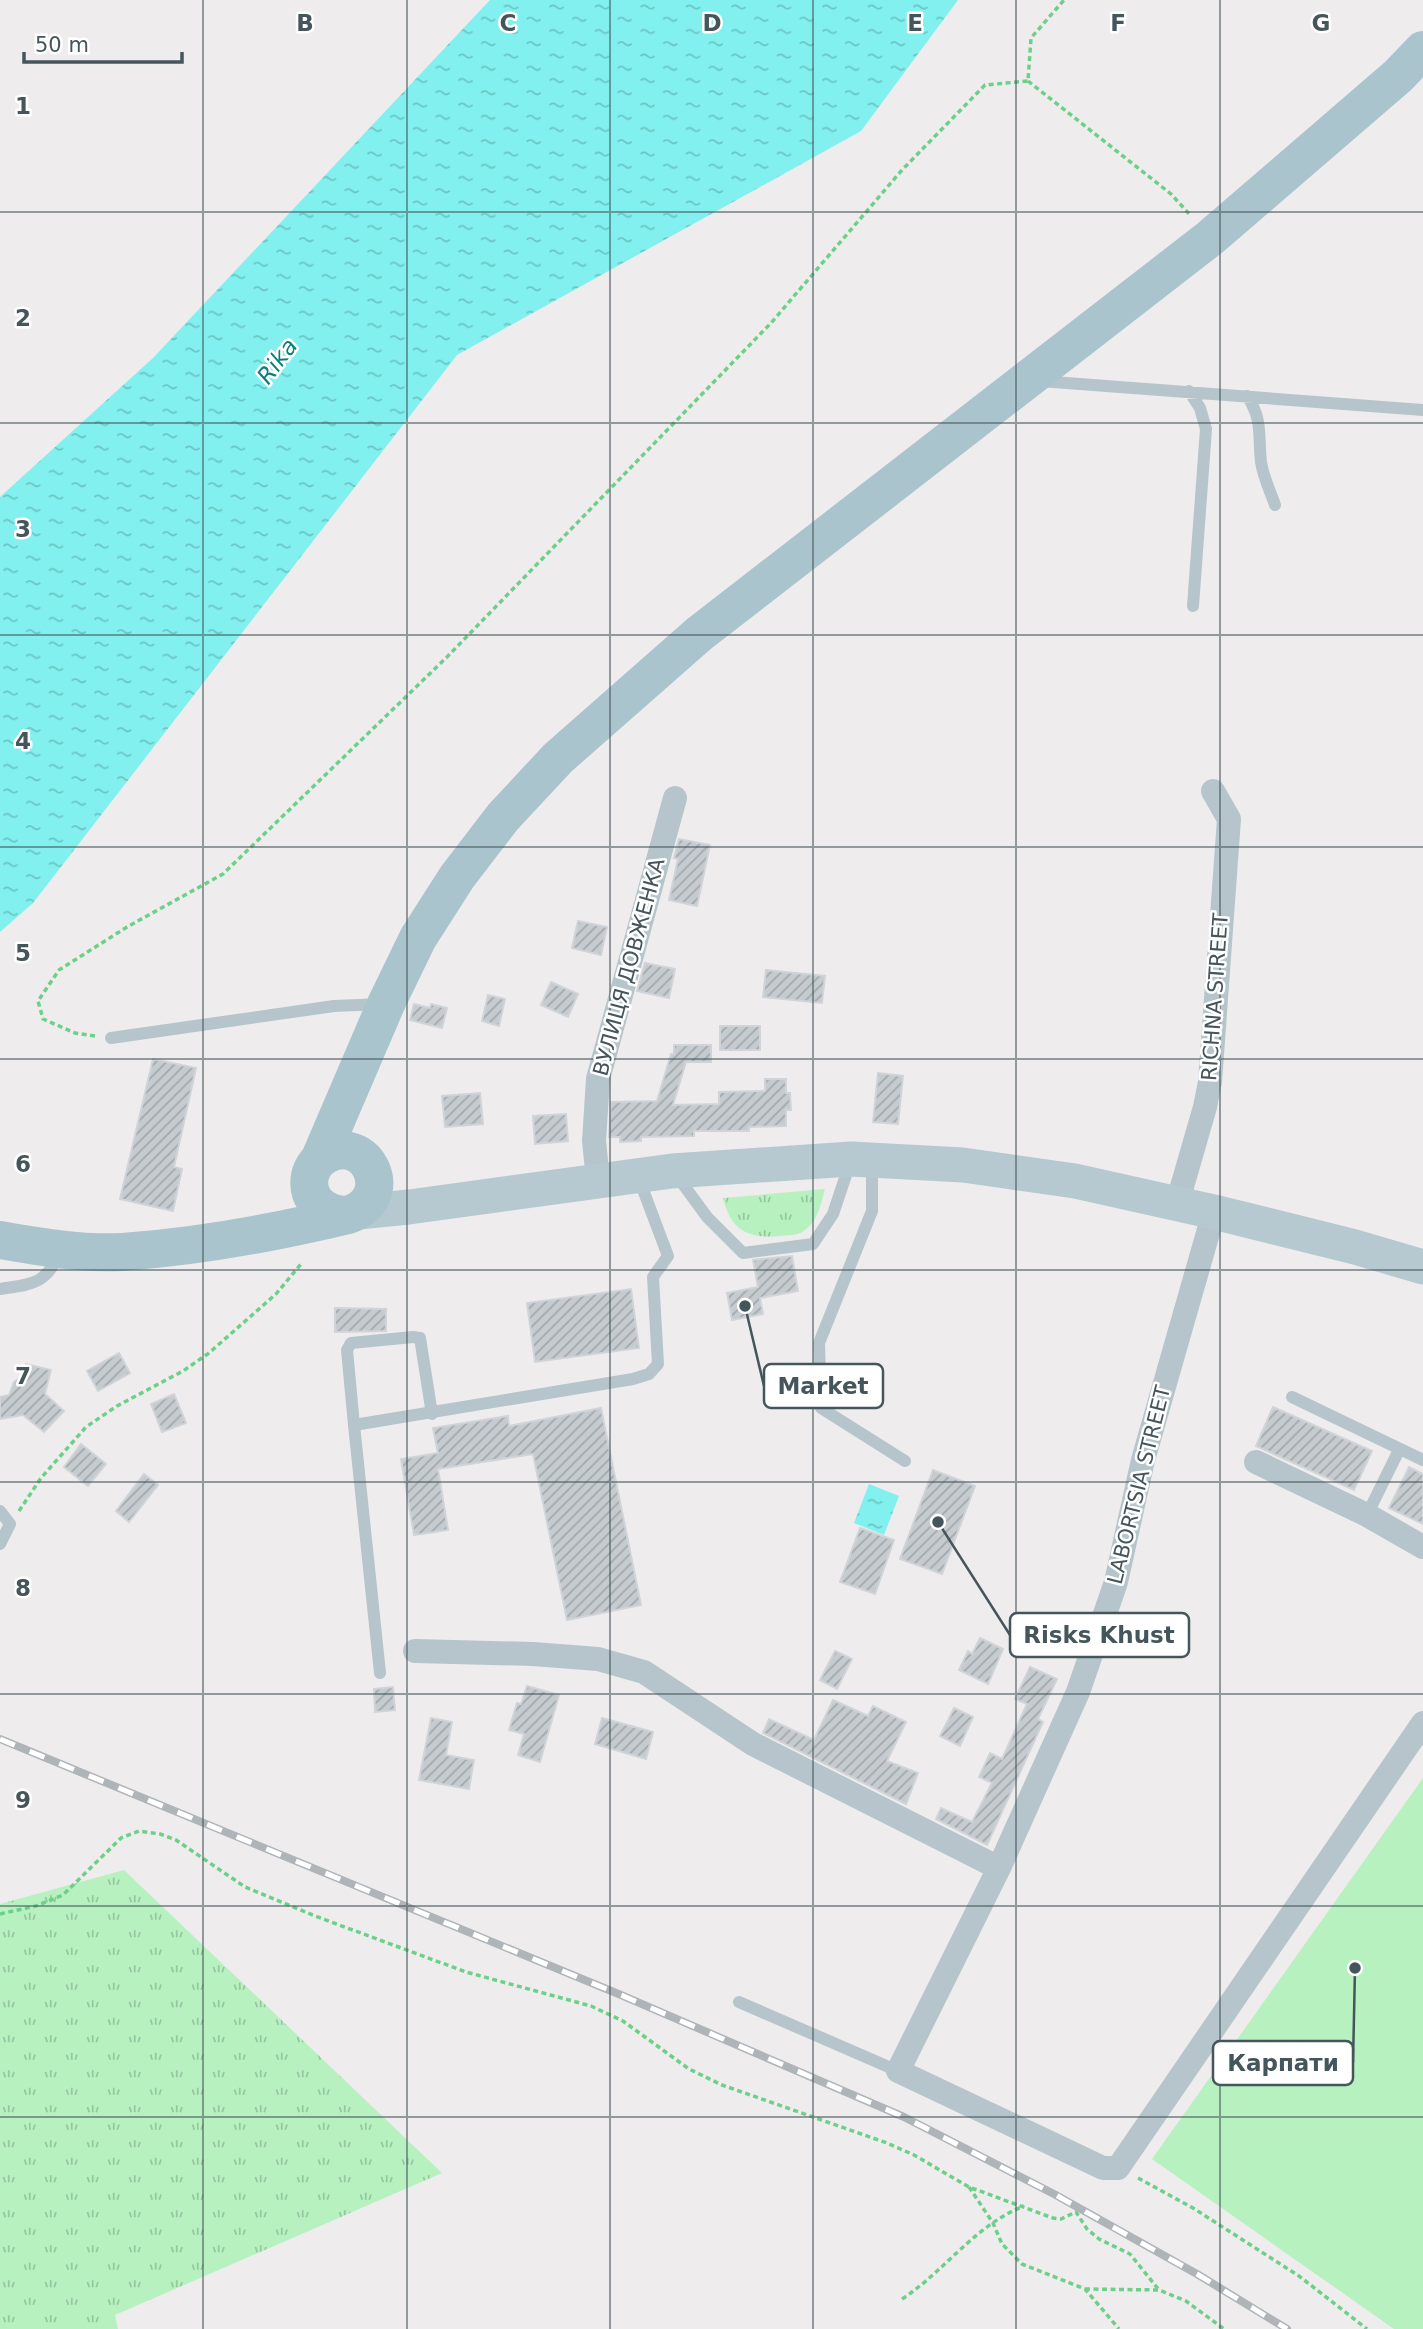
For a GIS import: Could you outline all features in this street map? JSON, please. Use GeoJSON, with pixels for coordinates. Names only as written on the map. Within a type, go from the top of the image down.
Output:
{"type":"FeatureCollection","features":[{"type":"Feature","properties":{"kind":"main road"},"geometry":{"type":"LineString","coordinates":[[356,1076],[353,1101],[355,1126],[373,1172],[372,1197],[353,1213],[328,1212],[313,1198],[310,1188],[317,1163],[386,1004],[418,938],[457,877],[503,817],[558,758],[699,634],[1210,238],[1398,75],[1423,50]]}},
{"type":"Feature","properties":{"kind":"main road"},"geometry":{"type":"LineString","coordinates":[[240,1236],[278,1210],[317,1163],[331,1152],[342,1150],[354,1152],[364,1158],[373,1172],[409,1207]]}},
{"type":"Feature","properties":{"kind":"main road"},"geometry":{"type":"LineString","coordinates":[[0,1240],[61,1250],[122,1252],[201,1243],[353,1213],[598,1180],[672,1171],[862,1159],[962,1165],[1075,1181],[1214,1212],[1423,1267]]}},
{"type":"Feature","properties":{"kind":"street","name":"RICHNA STREET"},"geometry":{"type":"LineString","coordinates":[[1177,1203],[1210,1082],[1229,819],[1213,791]]}},
{"type":"Feature","properties":{"kind":"street","name":"ВУЛИЦЯ ДОВЖЕНКА"},"geometry":{"type":"LineString","coordinates":[[598,1180],[594,1141],[598,1079],[675,798]]}},
{"type":"Feature","properties":{"kind":"street","name":"LABORTSIA STREET"},"geometry":{"type":"LineString","coordinates":[[898,2071],[999,1868],[1078,1692],[1116,1582],[1143,1460],[1214,1212]]}},
{"type":"Feature","properties":{"kind":"street"},"geometry":{"type":"LineString","coordinates":[[1256,1462],[1367,1515],[1423,1547]]}},
{"type":"Feature","properties":{"kind":"street"},"geometry":{"type":"LineString","coordinates":[[415,1651],[533,1654],[598,1659],[644,1672],[753,1744],[999,1868]]}},
{"type":"Feature","properties":{"kind":"street"},"geometry":{"type":"LineString","coordinates":[[898,2071],[1102,2168],[1118,2168],[1423,1723]]}},
{"type":"Feature","properties":{"kind":"lane"},"geometry":{"type":"LineString","coordinates":[[1026,380],[1423,410]]}},
{"type":"Feature","properties":{"kind":"lane"},"geometry":{"type":"LineString","coordinates":[[1189,391],[1200,408],[1206,429],[1194,607]]}},
{"type":"Feature","properties":{"kind":"lane"},"geometry":{"type":"LineString","coordinates":[[1247,396],[1254,405],[1260,426],[1261,463],[1275,505]]}},
{"type":"Feature","properties":{"kind":"lane"},"geometry":{"type":"LineString","coordinates":[[111,1038],[334,1006],[386,1004]]}},
{"type":"Feature","properties":{"kind":"lane"},"geometry":{"type":"LineString","coordinates":[[672,1171],[707,1217],[743,1253],[813,1244],[834,1214],[862,1159]]}},
{"type":"Feature","properties":{"kind":"lane"},"geometry":{"type":"LineString","coordinates":[[862,1159],[872,1211],[819,1343],[821,1408],[905,1461]]}},
{"type":"Feature","properties":{"kind":"lane"},"geometry":{"type":"LineString","coordinates":[[354,1425],[432,1414],[649,1374],[658,1364],[653,1277],[668,1256],[638,1175]]}},
{"type":"Feature","properties":{"kind":"lane"},"geometry":{"type":"LineString","coordinates":[[0,1289],[44,1278],[53,1268],[61,1250]]}},
{"type":"Feature","properties":{"kind":"lane"},"geometry":{"type":"LineString","coordinates":[[380,1673],[347,1350],[351,1343],[420,1338],[432,1414]]}},
{"type":"Feature","properties":{"kind":"lane"},"geometry":{"type":"LineString","coordinates":[[1292,1397],[1423,1460]]}},
{"type":"Feature","properties":{"kind":"lane"},"geometry":{"type":"LineString","coordinates":[[1367,1515],[1399,1450]]}},
{"type":"Feature","properties":{"kind":"lane"},"geometry":{"type":"LineString","coordinates":[[0,1511],[10,1524],[0,1544]]}},
{"type":"Feature","properties":{"kind":"lane"},"geometry":{"type":"LineString","coordinates":[[739,2002],[898,2071]]}},
{"type":"Feature","properties":{"kind":"path"},"geometry":{"type":"LineString","coordinates":[[1028,81],[1031,38],[1064,0]]}},
{"type":"Feature","properties":{"kind":"path"},"geometry":{"type":"LineString","coordinates":[[111,1038],[75,1033],[43,1019],[38,1001],[59,970],[127,927],[223,874],[447,657],[771,323],[902,170],[985,85],[1028,81],[1171,194],[1210,238]]}},
{"type":"Feature","properties":{"kind":"path"},"geometry":{"type":"LineString","coordinates":[[10,1524],[41,1478],[86,1427],[209,1353],[276,1294],[301,1264]]}},
{"type":"Feature","properties":{"kind":"path"},"geometry":{"type":"LineString","coordinates":[[0,1914],[36,1906],[63,1895],[121,1838],[139,1831],[160,1834],[176,1840],[245,1887],[315,1916],[466,1972],[591,2006],[623,2021],[688,2069],[722,2085],[914,2155],[969,2187],[1053,2218],[1061,2219],[1076,2212],[1087,2230],[1130,2254],[1159,2290]]}},
{"type":"Feature","properties":{"kind":"path"},"geometry":{"type":"LineString","coordinates":[[1118,2168],[1193,2208],[1299,2276],[1367,2329]]}},
{"type":"Feature","properties":{"kind":"path"},"geometry":{"type":"LineString","coordinates":[[969,2187],[993,2223],[1002,2244],[1022,2264],[1085,2289],[1159,2290],[1186,2301],[1224,2329]]}},
{"type":"Feature","properties":{"kind":"path"},"geometry":{"type":"LineString","coordinates":[[902,2299],[931,2278],[970,2240],[1006,2213],[1024,2206]]}},
{"type":"Feature","properties":{"kind":"path"},"geometry":{"type":"LineString","coordinates":[[1085,2289],[1119,2329]]}},
{"type":"Feature","properties":{"kind":"green space"},"geometry":{"type":"Polygon","coordinates":[[[825,1189],[818,1213],[811,1224],[802,1232],[791,1235],[758,1236],[742,1230],[731,1218],[723,1198],[825,1189]]]}},
{"type":"Feature","properties":{"kind":"green space"},"geometry":{"type":"Polygon","coordinates":[[[1423,1778],[1423,2329],[1394,2329],[1152,2159],[1423,1778]]]}},
{"type":"Feature","properties":{"kind":"green space"},"geometry":{"type":"Polygon","coordinates":[[[124,1870],[442,2173],[115,2315],[118,2329],[0,2329],[0,1904],[124,1870]]]}},
{"type":"Feature","properties":{"kind":"water","name":"Rika"},"geometry":{"type":"Polygon","coordinates":[[[490,0],[958,0],[861,131],[457,355],[33,903],[0,932],[0,497],[153,358],[490,0]]]}},
{"type":"Feature","properties":{"kind":"water"},"geometry":{"type":"Polygon","coordinates":[[[869,1484],[899,1496],[884,1535],[854,1523],[869,1484]]]}},
{"type":"Feature","properties":{"kind":"building"},"geometry":{"type":"Polygon","coordinates":[[[679,839],[710,845],[697,906],[669,900],[678,859],[674,858],[679,839]]]}},
{"type":"Feature","properties":{"kind":"building"},"geometry":{"type":"Polygon","coordinates":[[[578,921],[607,927],[601,955],[572,948],[578,921]]]}},
{"type":"Feature","properties":{"kind":"building"},"geometry":{"type":"Polygon","coordinates":[[[645,963],[675,969],[669,998],[637,991],[645,963]]]}},
{"type":"Feature","properties":{"kind":"building"},"geometry":{"type":"Polygon","coordinates":[[[766,970],[825,976],[822,1003],[763,997],[766,970]]]}},
{"type":"Feature","properties":{"kind":"building"},"geometry":{"type":"Polygon","coordinates":[[[551,982],[578,994],[568,1017],[541,1005],[551,982]]]}},
{"type":"Feature","properties":{"kind":"building"},"geometry":{"type":"Polygon","coordinates":[[[488,995],[505,999],[499,1026],[482,1021],[488,995]]]}},
{"type":"Feature","properties":{"kind":"building"},"geometry":{"type":"Polygon","coordinates":[[[414,1004],[447,1008],[442,1028],[410,1020],[414,1004]]]}},
{"type":"Feature","properties":{"kind":"building"},"geometry":{"type":"Polygon","coordinates":[[[720,1026],[760,1026],[760,1050],[720,1050],[720,1026]]]}},
{"type":"Feature","properties":{"kind":"building"},"geometry":{"type":"Polygon","coordinates":[[[674,1045],[711,1045],[711,1062],[686,1062],[673,1105],[719,1104],[719,1092],[765,1091],[765,1079],[786,1079],[786,1093],[790,1093],[791,1110],[786,1110],[786,1126],[749,1127],[749,1131],[694,1131],[694,1136],[641,1137],[641,1141],[620,1142],[620,1137],[609,1137],[611,1102],[657,1101],[671,1054],[674,1054],[674,1045]]]}},
{"type":"Feature","properties":{"kind":"building"},"geometry":{"type":"Polygon","coordinates":[[[153,1059],[196,1068],[174,1167],[182,1169],[173,1211],[120,1199],[153,1059]]]}},
{"type":"Feature","properties":{"kind":"building"},"geometry":{"type":"Polygon","coordinates":[[[878,1073],[903,1076],[898,1124],[873,1122],[878,1073]]]}},
{"type":"Feature","properties":{"kind":"building"},"geometry":{"type":"Polygon","coordinates":[[[480,1093],[483,1124],[445,1127],[442,1096],[480,1093]]]}},
{"type":"Feature","properties":{"kind":"building"},"geometry":{"type":"Polygon","coordinates":[[[566,1114],[568,1141],[535,1144],[533,1116],[566,1114]]]}},
{"type":"Feature","properties":{"kind":"building"},"geometry":{"type":"Polygon","coordinates":[[[792,1256],[798,1291],[760,1298],[763,1314],[732,1320],[727,1293],[758,1287],[753,1260],[792,1256]]]}},
{"type":"Feature","properties":{"kind":"building"},"geometry":{"type":"Polygon","coordinates":[[[631,1289],[639,1348],[535,1362],[527,1303],[631,1289]]]}},
{"type":"Feature","properties":{"kind":"building"},"geometry":{"type":"Polygon","coordinates":[[[335,1308],[386,1309],[386,1331],[335,1332],[335,1308]]]}},
{"type":"Feature","properties":{"kind":"building"},"geometry":{"type":"Polygon","coordinates":[[[119,1353],[130,1373],[98,1391],[87,1371],[119,1353]]]}},
{"type":"Feature","properties":{"kind":"building"},"geometry":{"type":"Polygon","coordinates":[[[26,1364],[51,1370],[45,1394],[64,1411],[44,1432],[23,1415],[0,1419],[0,1397],[9,1395],[14,1382],[24,1375],[26,1364]]]}},
{"type":"Feature","properties":{"kind":"building"},"geometry":{"type":"Polygon","coordinates":[[[174,1394],[186,1423],[162,1432],[151,1404],[174,1394]]]}},
{"type":"Feature","properties":{"kind":"building"},"geometry":{"type":"Polygon","coordinates":[[[1273,1407],[1372,1451],[1354,1490],[1256,1446],[1273,1407]]]}},
{"type":"Feature","properties":{"kind":"building"},"geometry":{"type":"Polygon","coordinates":[[[601,1408],[641,1605],[567,1620],[533,1454],[438,1469],[448,1530],[414,1535],[401,1459],[438,1453],[433,1428],[508,1416],[509,1426],[601,1408]]]}},
{"type":"Feature","properties":{"kind":"building"},"geometry":{"type":"Polygon","coordinates":[[[81,1444],[106,1464],[88,1486],[64,1467],[81,1444]]]}},
{"type":"Feature","properties":{"kind":"building"},"geometry":{"type":"Polygon","coordinates":[[[1409,1467],[1423,1474],[1423,1524],[1389,1508],[1409,1467]]]}},
{"type":"Feature","properties":{"kind":"building"},"geometry":{"type":"Polygon","coordinates":[[[933,1470],[975,1486],[942,1574],[900,1559],[933,1470]]]}},
{"type":"Feature","properties":{"kind":"building"},"geometry":{"type":"Polygon","coordinates":[[[144,1474],[158,1485],[129,1522],[116,1511],[144,1474]]]}},
{"type":"Feature","properties":{"kind":"building"},"geometry":{"type":"Polygon","coordinates":[[[860,1528],[894,1540],[875,1594],[840,1582],[860,1528]]]}},
{"type":"Feature","properties":{"kind":"building"},"geometry":{"type":"Polygon","coordinates":[[[980,1638],[1003,1649],[988,1684],[959,1670],[968,1651],[972,1654],[980,1638]]]}},
{"type":"Feature","properties":{"kind":"building"},"geometry":{"type":"Polygon","coordinates":[[[835,1651],[852,1659],[837,1689],[820,1680],[835,1651]]]}},
{"type":"Feature","properties":{"kind":"building"},"geometry":{"type":"Polygon","coordinates":[[[1030,1667],[1057,1679],[1038,1719],[1043,1722],[987,1845],[936,1819],[941,1808],[972,1822],[992,1783],[979,1777],[990,1753],[1002,1759],[1027,1704],[1015,1699],[1030,1667]]]}},
{"type":"Feature","properties":{"kind":"building"},"geometry":{"type":"Polygon","coordinates":[[[527,1686],[559,1695],[540,1762],[518,1755],[524,1734],[509,1730],[517,1703],[521,1704],[527,1686]]]}},
{"type":"Feature","properties":{"kind":"building"},"geometry":{"type":"Polygon","coordinates":[[[393,1687],[395,1710],[375,1712],[374,1689],[393,1687]]]}},
{"type":"Feature","properties":{"kind":"building"},"geometry":{"type":"Polygon","coordinates":[[[833,1700],[868,1716],[873,1706],[906,1722],[887,1761],[918,1773],[906,1804],[763,1733],[769,1719],[814,1740],[833,1700]]]}},
{"type":"Feature","properties":{"kind":"building"},"geometry":{"type":"Polygon","coordinates":[[[954,1708],[973,1717],[960,1746],[940,1736],[954,1708]]]}},
{"type":"Feature","properties":{"kind":"building"},"geometry":{"type":"Polygon","coordinates":[[[431,1718],[452,1722],[446,1755],[474,1760],[469,1789],[419,1780],[431,1718]]]}},
{"type":"Feature","properties":{"kind":"building"},"geometry":{"type":"Polygon","coordinates":[[[602,1718],[653,1732],[646,1759],[595,1744],[602,1718]]]}},
{"type":"Feature","properties":{"kind":"railway"},"geometry":{"type":"LineString","coordinates":[[0,1739],[621,1995],[904,2117],[1054,2194],[1197,2274],[1287,2329]]}},
{"type":"Feature","properties":{"kind":"place","name":"Market"},"geometry":{"type":"Point","coordinates":[745,1306]}},
{"type":"Feature","properties":{"kind":"place","name":"Risks Khust"},"geometry":{"type":"Point","coordinates":[938,1522]}},
{"type":"Feature","properties":{"kind":"place","name":"Карпати"},"geometry":{"type":"Point","coordinates":[1355,1968]}}]}
